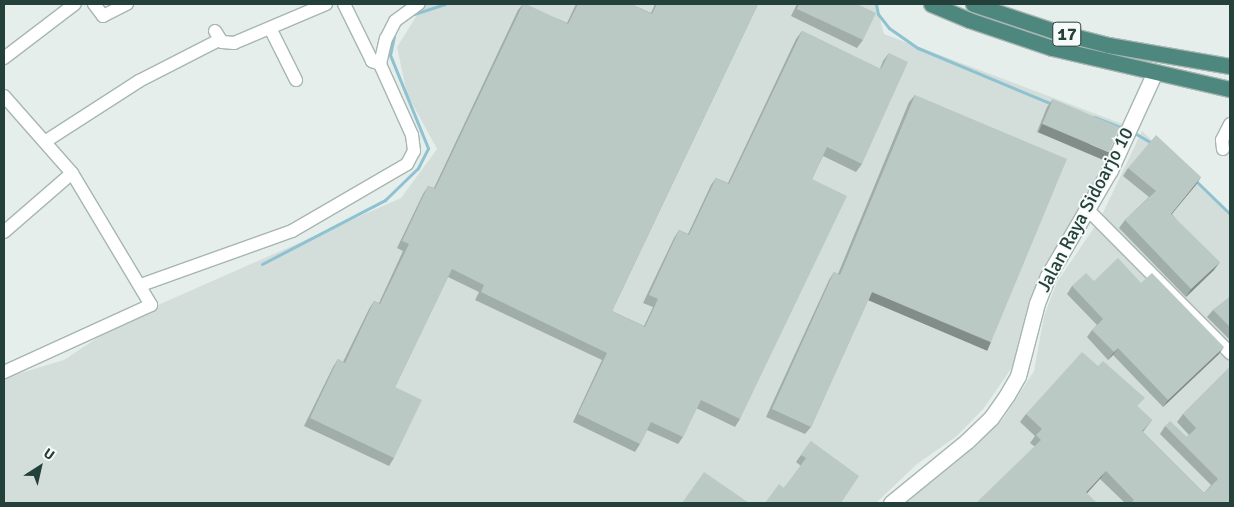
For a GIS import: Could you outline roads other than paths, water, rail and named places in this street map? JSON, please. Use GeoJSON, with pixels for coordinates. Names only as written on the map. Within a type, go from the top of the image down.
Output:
{"type":"FeatureCollection","features":[{"type":"Feature","properties":{"kind":"highway","name":"17"},"geometry":{"type":"LineString","coordinates":[[931,4],[969,20],[1052,48],[1154,74],[1230,89]]}},
{"type":"Feature","properties":{"kind":"highway","name":"17"},"geometry":{"type":"LineString","coordinates":[[973,4],[1054,31],[1108,44],[1230,66]]}},
{"type":"Feature","properties":{"kind":"street"},"geometry":{"type":"LineString","coordinates":[[4,58],[75,4]]}},
{"type":"Feature","properties":{"kind":"street"},"geometry":{"type":"LineString","coordinates":[[94,4],[103,16],[128,4]]}},
{"type":"Feature","properties":{"kind":"street"},"geometry":{"type":"LineString","coordinates":[[46,141],[139,81],[217,36],[234,43],[271,30],[326,4]]}},
{"type":"Feature","properties":{"kind":"street"},"geometry":{"type":"LineString","coordinates":[[344,4],[372,61],[380,64]]}},
{"type":"Feature","properties":{"kind":"street"},"geometry":{"type":"LineString","coordinates":[[145,292],[292,231],[407,164],[414,151],[412,135],[380,64],[386,39],[395,21],[418,4]]}},
{"type":"Feature","properties":{"kind":"street"},"geometry":{"type":"LineString","coordinates":[[271,30],[296,80]]}},
{"type":"Feature","properties":{"kind":"street","name":"Jalan Raya Sidoarjo 10"},"geometry":{"type":"LineString","coordinates":[[891,503],[967,441],[991,418],[1007,395],[1018,376],[1037,302],[1048,276],[1088,210],[1125,139],[1154,74]]}},
{"type":"Feature","properties":{"kind":"street"},"geometry":{"type":"LineString","coordinates":[[4,96],[46,141],[72,173],[145,292],[150,307],[4,372]]}},
{"type":"Feature","properties":{"kind":"street"},"geometry":{"type":"LineString","coordinates":[[1223,149],[1222,140],[1230,124]]}},
{"type":"Feature","properties":{"kind":"street"},"geometry":{"type":"LineString","coordinates":[[4,232],[72,173]]}},
{"type":"Feature","properties":{"kind":"street"},"geometry":{"type":"LineString","coordinates":[[1088,210],[1230,353]]}},
{"type":"Feature","properties":{"kind":"waterway"},"geometry":{"type":"LineString","coordinates":[[414,14],[445,4]]}},
{"type":"Feature","properties":{"kind":"waterway"},"geometry":{"type":"LineString","coordinates":[[876,4],[878,14],[889,28],[918,48],[1052,104]]}},
{"type":"Feature","properties":{"kind":"waterway"},"geometry":{"type":"LineString","coordinates":[[262,264],[385,200],[418,168],[428,148],[390,55],[394,36]]}},
{"type":"Feature","properties":{"kind":"waterway"},"geometry":{"type":"LineString","coordinates":[[1094,117],[1123,128]]}},
{"type":"Feature","properties":{"kind":"waterway"},"geometry":{"type":"LineString","coordinates":[[1131,131],[1152,143]]}},
{"type":"Feature","properties":{"kind":"waterway"},"geometry":{"type":"LineString","coordinates":[[1196,181],[1230,214]]}}]}
